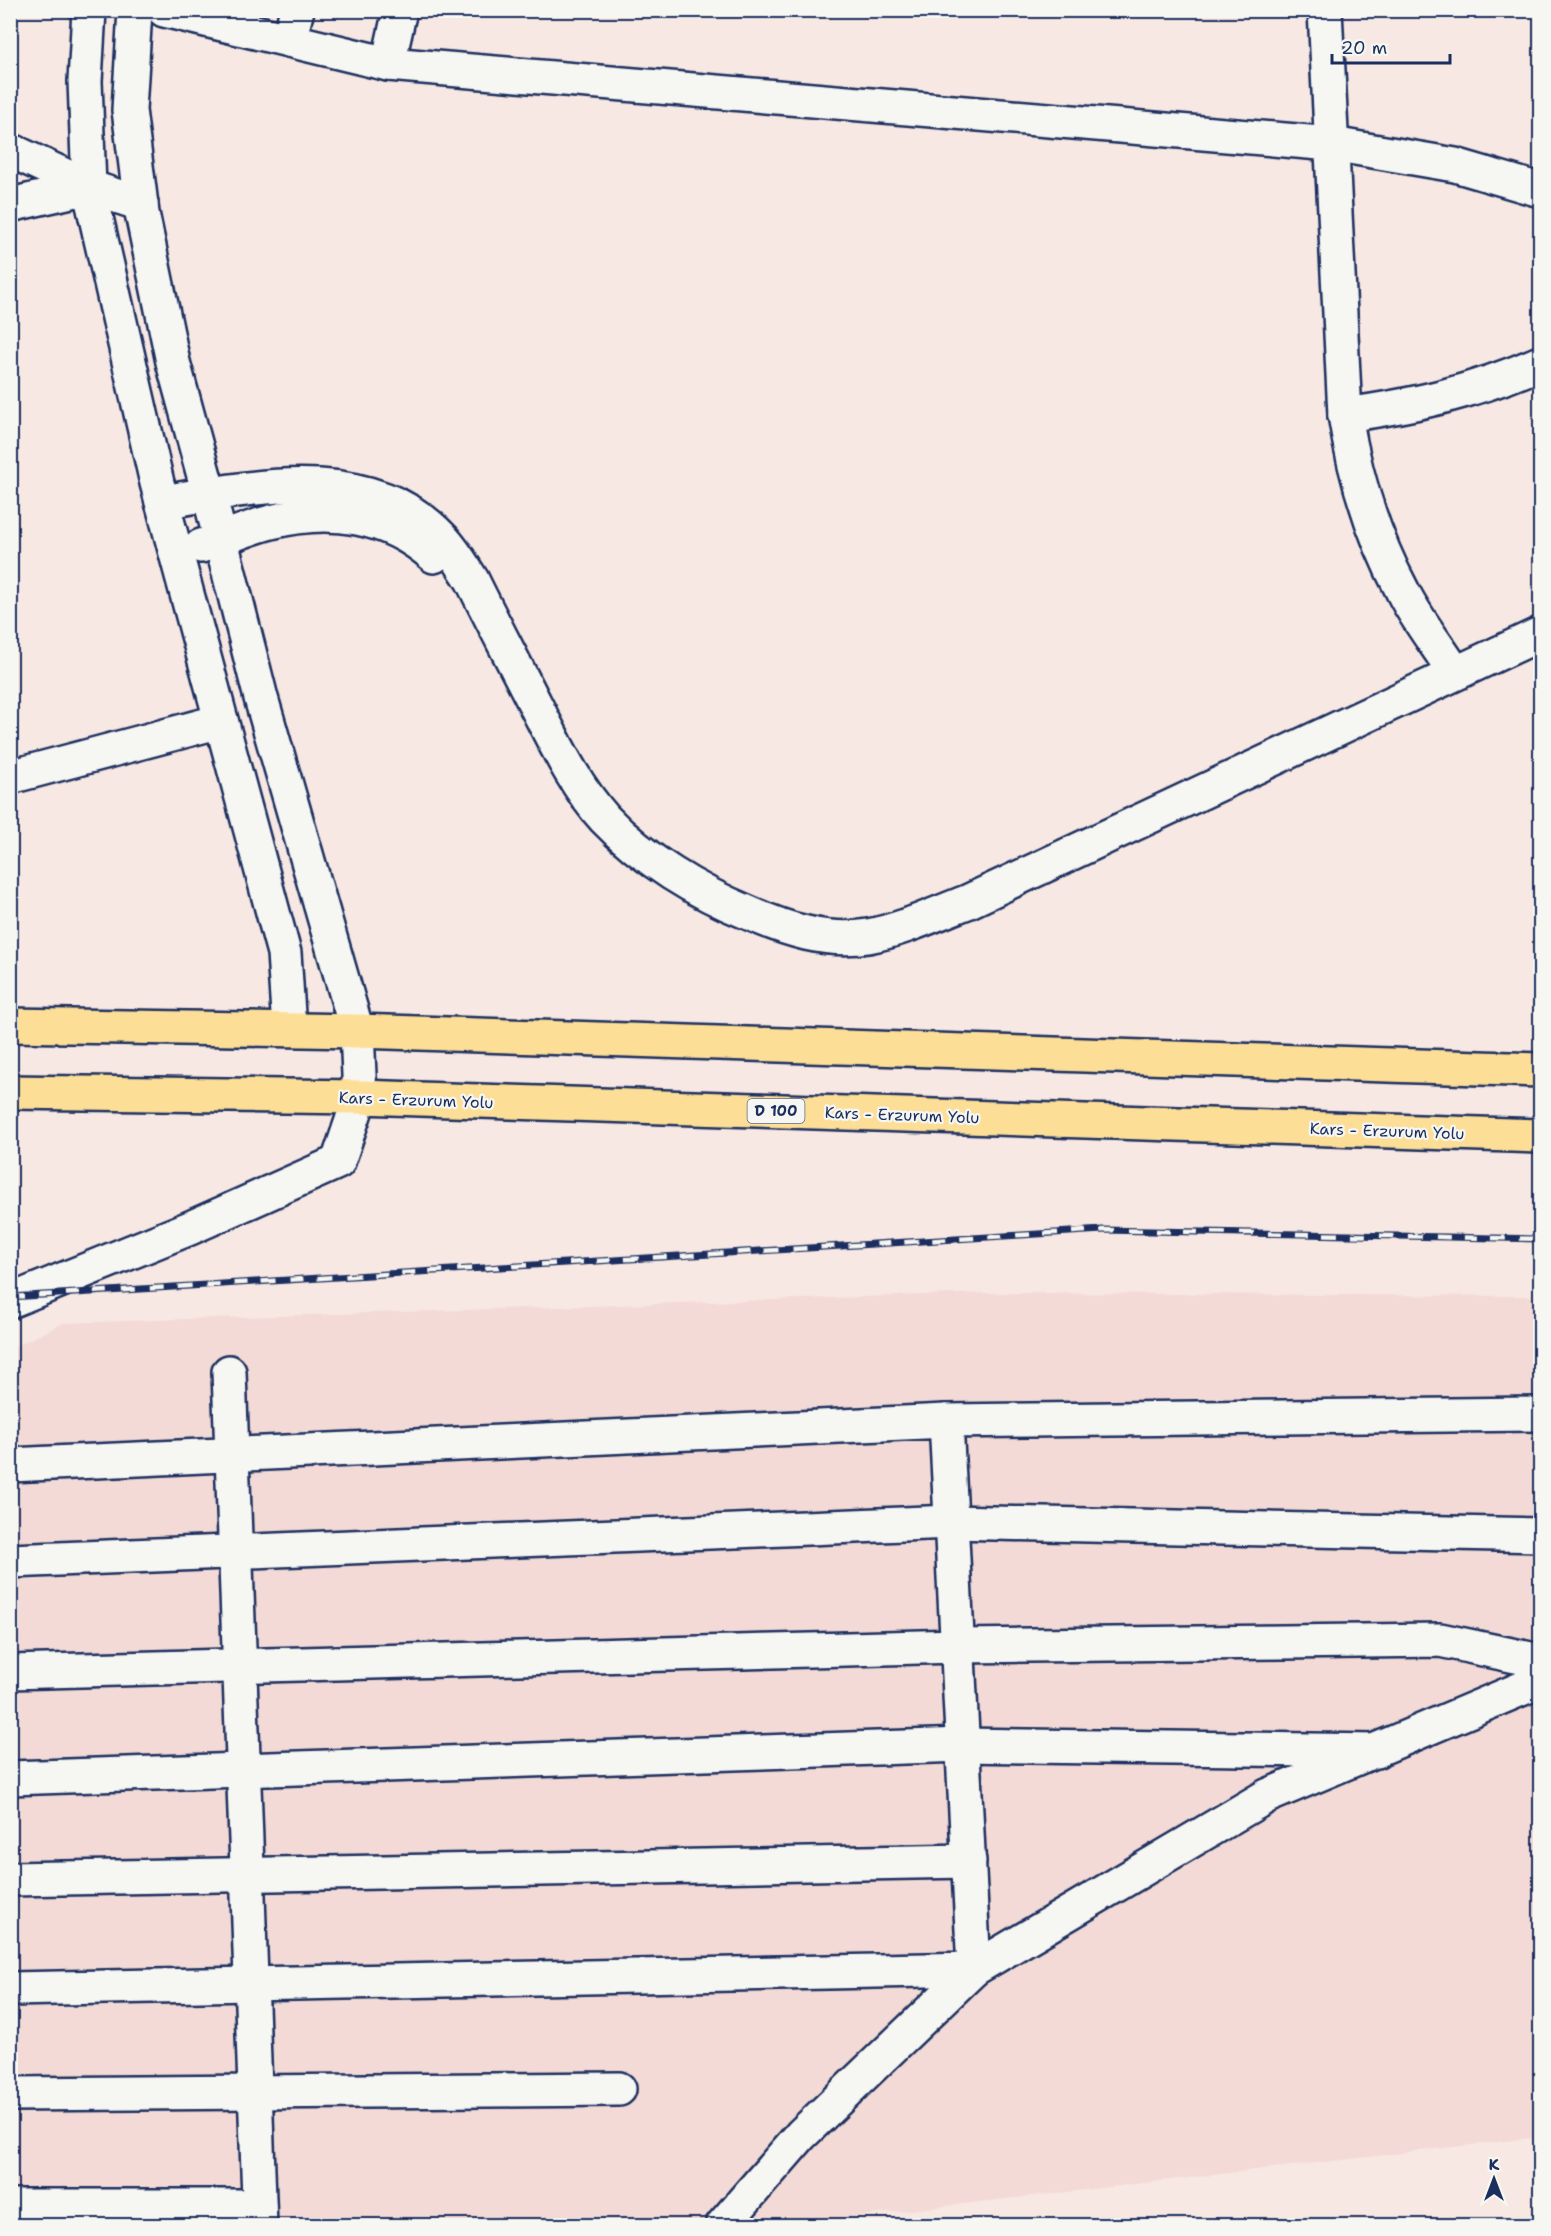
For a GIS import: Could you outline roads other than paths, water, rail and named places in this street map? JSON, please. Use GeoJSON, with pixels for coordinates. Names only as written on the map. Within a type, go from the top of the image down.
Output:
{"type":"FeatureCollection","features":[{"type":"Feature","properties":{"kind":"highway"},"geometry":{"type":"LineString","coordinates":[[10,1026],[289,1029],[1540,1070]]}},
{"type":"Feature","properties":{"kind":"highway","name":"Kars - Erzurum Yolu"},"geometry":{"type":"LineString","coordinates":[[10,1092],[360,1097],[1540,1136]]}},
{"type":"Feature","properties":{"kind":"street"},"geometry":{"type":"LineString","coordinates":[[88,10],[86,81],[89,187],[162,502],[284,953],[289,1029]]}},
{"type":"Feature","properties":{"kind":"street"},"geometry":{"type":"LineString","coordinates":[[10,1301],[190,1228],[338,1162],[360,1097],[357,1031],[261,698],[209,494],[172,362],[141,204],[129,110],[135,10]]}},
{"type":"Feature","properties":{"kind":"street"},"geometry":{"type":"LineString","coordinates":[[164,10],[293,25],[388,64],[1332,144],[1455,165],[1540,190]]}},
{"type":"Feature","properties":{"kind":"street"},"geometry":{"type":"LineString","coordinates":[[388,64],[400,10]]}},
{"type":"Feature","properties":{"kind":"street"},"geometry":{"type":"LineString","coordinates":[[1325,10],[1345,415],[1352,458],[1382,548],[1404,594],[1455,673]]}},
{"type":"Feature","properties":{"kind":"street"},"geometry":{"type":"LineString","coordinates":[[10,150],[89,187],[141,204]]}},
{"type":"Feature","properties":{"kind":"street"},"geometry":{"type":"LineString","coordinates":[[10,205],[89,187]]}},
{"type":"Feature","properties":{"kind":"street"},"geometry":{"type":"LineString","coordinates":[[1345,415],[1401,407],[1457,394],[1502,380],[1540,363]]}},
{"type":"Feature","properties":{"kind":"street"},"geometry":{"type":"LineString","coordinates":[[162,502],[209,494],[293,485],[315,485],[350,489],[380,498],[406,510],[442,538],[457,555],[561,754],[580,787],[605,818],[648,856],[713,898],[780,927],[827,937],[867,936],[898,928],[967,902],[1540,633]]}},
{"type":"Feature","properties":{"kind":"street"},"geometry":{"type":"LineString","coordinates":[[177,555],[270,522],[310,515],[337,514],[363,519],[401,533],[424,548],[486,609]]}},
{"type":"Feature","properties":{"kind":"street"},"geometry":{"type":"LineString","coordinates":[[10,777],[221,721]]}},
{"type":"Feature","properties":{"kind":"street"},"geometry":{"type":"LineString","coordinates":[[10,2206],[259,2216],[230,1372]]}},
{"type":"Feature","properties":{"kind":"street"},"geometry":{"type":"LineString","coordinates":[[10,1465],[946,1421],[1540,1414]]}},
{"type":"Feature","properties":{"kind":"street"},"geometry":{"type":"LineString","coordinates":[[946,1421],[974,1969]]}},
{"type":"Feature","properties":{"kind":"street"},"geometry":{"type":"LineString","coordinates":[[10,1561],[951,1522],[1540,1535]]}},
{"type":"Feature","properties":{"kind":"street"},"geometry":{"type":"LineString","coordinates":[[10,1672],[958,1646],[1440,1640],[1540,1661]]}},
{"type":"Feature","properties":{"kind":"street"},"geometry":{"type":"LineString","coordinates":[[722,2226],[801,2135],[974,1969],[1267,1797],[1540,1681]]}},
{"type":"Feature","properties":{"kind":"street"},"geometry":{"type":"LineString","coordinates":[[10,1778],[963,1745],[1377,1751]]}},
{"type":"Feature","properties":{"kind":"street"},"geometry":{"type":"LineString","coordinates":[[10,1879],[969,1861]]}},
{"type":"Feature","properties":{"kind":"street"},"geometry":{"type":"LineString","coordinates":[[10,1989],[974,1969]]}},
{"type":"Feature","properties":{"kind":"street"},"geometry":{"type":"LineString","coordinates":[[10,2094],[619,2089]]}},
{"type":"Feature","properties":{"kind":"railway"},"geometry":{"type":"LineString","coordinates":[[10,1297],[1103,1230],[1540,1239]]}}]}
